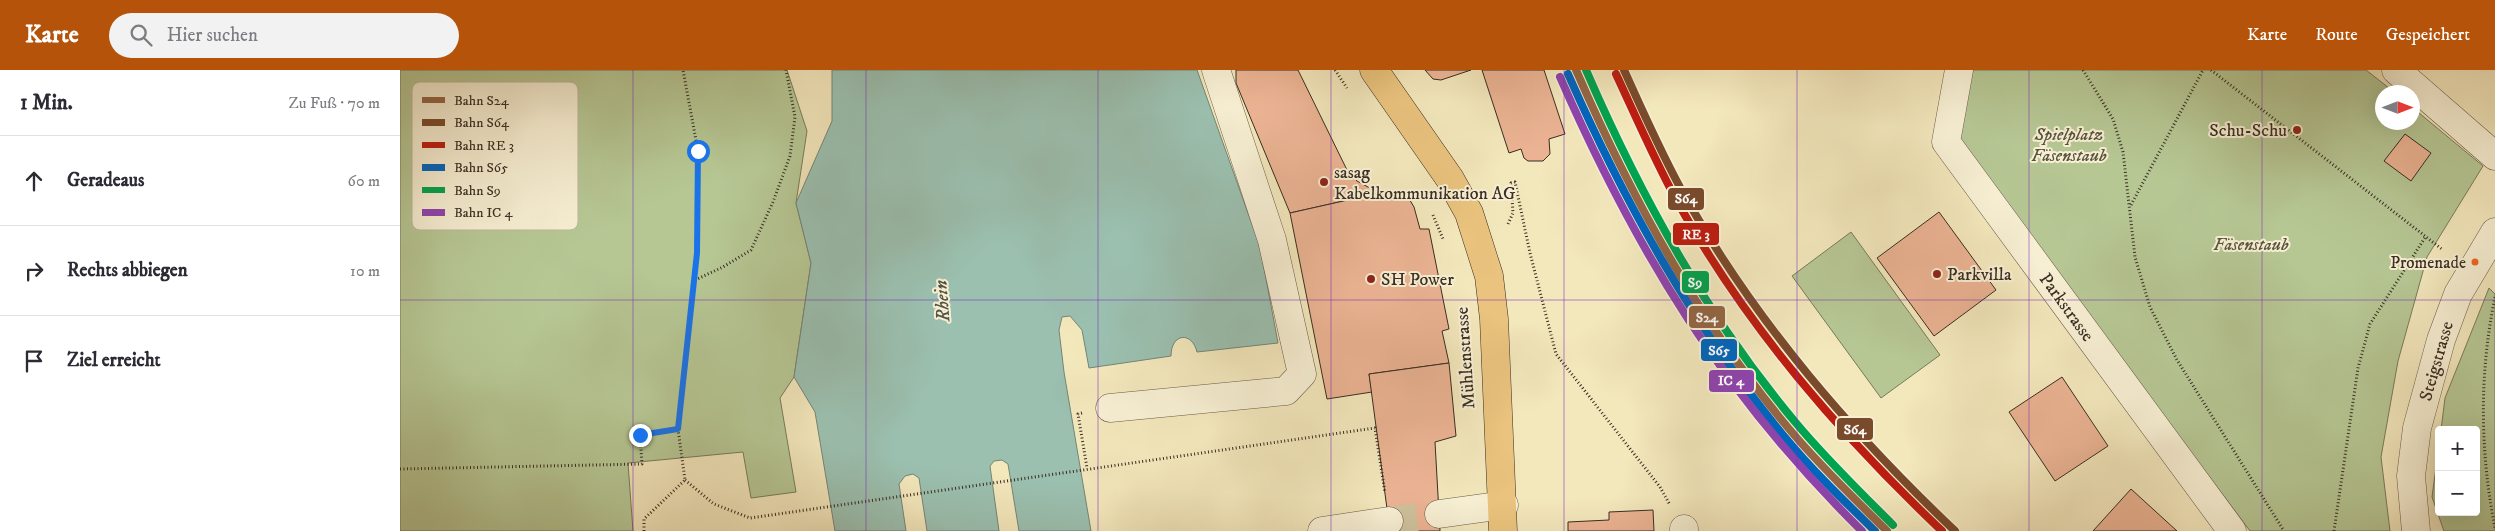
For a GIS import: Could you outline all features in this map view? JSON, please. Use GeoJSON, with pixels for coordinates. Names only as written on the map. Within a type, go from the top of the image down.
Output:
{"type":"FeatureCollection","features":[{"type":"Feature","properties":{"kind":"main road","name":"Mühlenstrasse"},"geometry":{"type":"LineString","coordinates":[[1374,70],[1450,179],[1469,213],[1489,276],[1494,319],[1504,518]]}},
{"type":"Feature","properties":{"kind":"street"},"geometry":{"type":"LineString","coordinates":[[1110,408],[1286,391],[1302,374],[1272,240],[1216,70]]}},
{"type":"Feature","properties":{"kind":"street","name":"Parkstrasse"},"geometry":{"type":"LineString","coordinates":[[1959,70],[1946,142],[2232,531]]}},
{"type":"Feature","properties":{"kind":"street"},"geometry":{"type":"LineString","coordinates":[[2396,70],[2495,156]]}},
{"type":"Feature","properties":{"kind":"street","name":"Steigstrasse"},"geometry":{"type":"LineString","coordinates":[[2416,531],[2411,476],[2418,428],[2440,340],[2458,294],[2495,232]]}},
{"type":"Feature","properties":{"kind":"street"},"geometry":{"type":"LineString","coordinates":[[1439,514],[1504,518]]}},
{"type":"Feature","properties":{"kind":"street"},"geometry":{"type":"LineString","coordinates":[[1329,531],[1389,521]]}},
{"type":"Feature","properties":{"kind":"path"},"geometry":{"type":"LineString","coordinates":[[683,70],[698,151],[697,253],[678,429],[684,480],[714,504],[750,518],[1375,428],[1389,521]]}},
{"type":"Feature","properties":{"kind":"path"},"geometry":{"type":"LineString","coordinates":[[694,280],[723,267],[750,250],[773,202],[790,156],[795,117],[786,70]]}},
{"type":"Feature","properties":{"kind":"path"},"geometry":{"type":"LineString","coordinates":[[1335,70],[1351,93]]}},
{"type":"Feature","properties":{"kind":"path"},"geometry":{"type":"LineString","coordinates":[[2083,70],[2114,119],[2123,152],[2131,206],[2135,257],[2150,307],[2177,360],[2284,531]]}},
{"type":"Feature","properties":{"kind":"path"},"geometry":{"type":"LineString","coordinates":[[2131,206],[2203,70]]}},
{"type":"Feature","properties":{"kind":"path"},"geometry":{"type":"LineString","coordinates":[[2212,70],[2443,250]]}},
{"type":"Feature","properties":{"kind":"path"},"geometry":{"type":"LineString","coordinates":[[1508,224],[1513,213],[1511,183],[1515,182],[1530,253],[1556,354],[1660,487],[1684,530]]}},
{"type":"Feature","properties":{"kind":"path"},"geometry":{"type":"LineString","coordinates":[[1431,209],[1445,244]]}},
{"type":"Feature","properties":{"kind":"path"},"geometry":{"type":"LineString","coordinates":[[2334,531],[2356,377],[2370,324],[2426,236]]}},
{"type":"Feature","properties":{"kind":"path"},"geometry":{"type":"LineString","coordinates":[[2495,297],[2482,377],[2485,460],[2495,528]]}},
{"type":"Feature","properties":{"kind":"path"},"geometry":{"type":"LineString","coordinates":[[400,469],[642,464],[640,435],[678,429]]}},
{"type":"Feature","properties":{"kind":"path"},"geometry":{"type":"LineString","coordinates":[[644,531],[644,519],[684,480]]}},
{"type":"Feature","properties":{"kind":"green space"},"geometry":{"type":"Polygon","coordinates":[[[400,70],[787,70],[807,131],[796,203],[811,263],[794,377],[780,398],[796,492],[751,498],[743,452],[628,463],[633,531],[400,531],[400,70]]]}},
{"type":"Feature","properties":{"kind":"green space","name":"Fäsenstaub"},"geometry":{"type":"Polygon","coordinates":[[[1972,70],[2366,70],[2385,85],[2375,85],[2375,130],[2420,130],[2420,114],[2483,166],[2427,257],[2398,361],[2381,457],[2390,531],[2250,531],[1958,141],[1972,70]]]}},
{"type":"Feature","properties":{"kind":"green space"},"geometry":{"type":"Polygon","coordinates":[[[1851,232],[1940,355],[1881,398],[1792,276],[1851,232]]]}},
{"type":"Feature","properties":{"kind":"green space"},"geometry":{"type":"Polygon","coordinates":[[[2489,288],[2495,294],[2495,531],[2444,531],[2439,516],[2480,516],[2480,426],[2442,426],[2445,398],[2489,288]]]}},
{"type":"Feature","properties":{"kind":"green space"},"geometry":{"type":"Polygon","coordinates":[[[2435,475],[2435,506],[2432,497],[2435,475]]]}},
{"type":"Feature","properties":{"kind":"water","name":"Rhein"},"geometry":{"type":"Polygon","coordinates":[[[832,70],[1197,70],[1260,247],[1278,343],[1197,352],[1191,341],[1187,338],[1182,338],[1174,343],[1171,356],[1089,368],[1082,330],[1070,316],[1062,317],[1059,330],[1064,372],[1091,531],[1019,531],[1008,464],[1002,460],[994,461],[990,466],[999,531],[927,531],[919,478],[913,474],[905,476],[899,484],[906,531],[835,531],[815,412],[794,377],[811,263],[796,203],[832,121],[832,70]]]}},
{"type":"Feature","properties":{"kind":"building"},"geometry":{"type":"Polygon","coordinates":[[[1236,70],[1298,70],[1347,170],[1357,181],[1379,193],[1290,213],[1236,83],[1236,70]]]}},
{"type":"Feature","properties":{"kind":"building"},"geometry":{"type":"Polygon","coordinates":[[[1425,70],[1471,70],[1441,80],[1433,79],[1425,70]]]}},
{"type":"Feature","properties":{"kind":"building"},"geometry":{"type":"Polygon","coordinates":[[[1482,70],[1544,70],[1565,134],[1549,139],[1550,154],[1543,161],[1528,161],[1524,158],[1521,149],[1509,153],[1482,70]]]}},
{"type":"Feature","properties":{"kind":"building"},"geometry":{"type":"Polygon","coordinates":[[[2405,134],[2431,153],[2411,181],[2384,161],[2405,134]]]}},
{"type":"Feature","properties":{"kind":"building","name":"SH Power"},"geometry":{"type":"Polygon","coordinates":[[[1405,192],[1414,207],[1420,229],[1429,229],[1449,329],[1442,331],[1449,363],[1369,374],[1372,392],[1327,399],[1290,213],[1379,193],[1405,192]]]}},
{"type":"Feature","properties":{"kind":"building","name":"Parkvilla"},"geometry":{"type":"Polygon","coordinates":[[[1939,212],[1996,290],[1934,336],[1877,258],[1939,212]]]}},
{"type":"Feature","properties":{"kind":"building"},"geometry":{"type":"Polygon","coordinates":[[[1449,363],[1456,436],[1435,442],[1440,531],[1390,531],[1369,374],[1449,363]]]}},
{"type":"Feature","properties":{"kind":"building"},"geometry":{"type":"Polygon","coordinates":[[[2062,377],[2108,446],[2055,481],[2009,412],[2062,377]]]}},
{"type":"Feature","properties":{"kind":"building"},"geometry":{"type":"Polygon","coordinates":[[[2131,489],[2177,531],[2093,531],[2131,489]]]}},
{"type":"Feature","properties":{"kind":"building"},"geometry":{"type":"Polygon","coordinates":[[[1653,510],[1654,531],[1568,531],[1568,522],[1609,520],[1609,512],[1653,510]]]}},
{"type":"Feature","properties":{"kind":"tunnel"},"geometry":{"type":"LineString","coordinates":[[1389,521],[1439,514]]}},
{"type":"Feature","properties":{"kind":"rail line","name":"S24"},"geometry":{"type":"LineString","coordinates":[[1576,70],[1644,212],[1697,303],[1726,346],[1757,389],[1801,443],[1837,482],[1887,531]]}},
{"type":"Feature","properties":{"kind":"rail line","name":"S9"},"geometry":{"type":"LineString","coordinates":[[1586,70],[1653,210],[1678,254],[1733,341],[1807,436],[1893,525]]}},
{"type":"Feature","properties":{"kind":"rail line","name":"S64"},"geometry":{"type":"LineString","coordinates":[[1624,70],[1678,184],[1744,291],[1776,334],[1843,416],[1955,531]]}},
{"type":"Feature","properties":{"kind":"rail line","name":"S65"},"geometry":{"type":"LineString","coordinates":[[1568,74],[1637,216],[1663,262],[1719,350],[1750,393],[1794,448],[1875,531]]}},
{"type":"Feature","properties":{"kind":"transit line"},"geometry":{"type":"LineString","coordinates":[[1616,74],[1678,203],[1734,293],[1765,336],[1832,417],[1867,456],[1942,531]]}},
{"type":"Feature","properties":{"kind":"transit line"},"geometry":{"type":"LineString","coordinates":[[1560,77],[1620,203],[1688,319],[1726,374],[1767,427],[1813,480],[1862,531]]}},
{"type":"Feature","properties":{"kind":"place","name":"Schu-Schu"},"geometry":{"type":"Point","coordinates":[2297,130]}},
{"type":"Feature","properties":{"kind":"place","name":"sasag Kabelkommunikation AG"},"geometry":{"type":"Point","coordinates":[1324,182]}},
{"type":"Feature","properties":{"kind":"place","name":"Promenade"},"geometry":{"type":"Point","coordinates":[2475,262]}},
{"type":"Feature","properties":{"kind":"place","name":"Parkvilla"},"geometry":{"type":"Point","coordinates":[1937,274]}},
{"type":"Feature","properties":{"kind":"place","name":"SH Power"},"geometry":{"type":"Point","coordinates":[1371,279]}},
{"type":"Feature","properties":{"kind":"route"},"geometry":{"type":"LineString","coordinates":[[640,435],[678,429],[697,253],[698,151]]}},
{"type":"Feature","properties":{"kind":"park label","name":"Spielplatz Fäsenstaub"},"geometry":{"type":"Point","coordinates":[2069,144]}}]}
